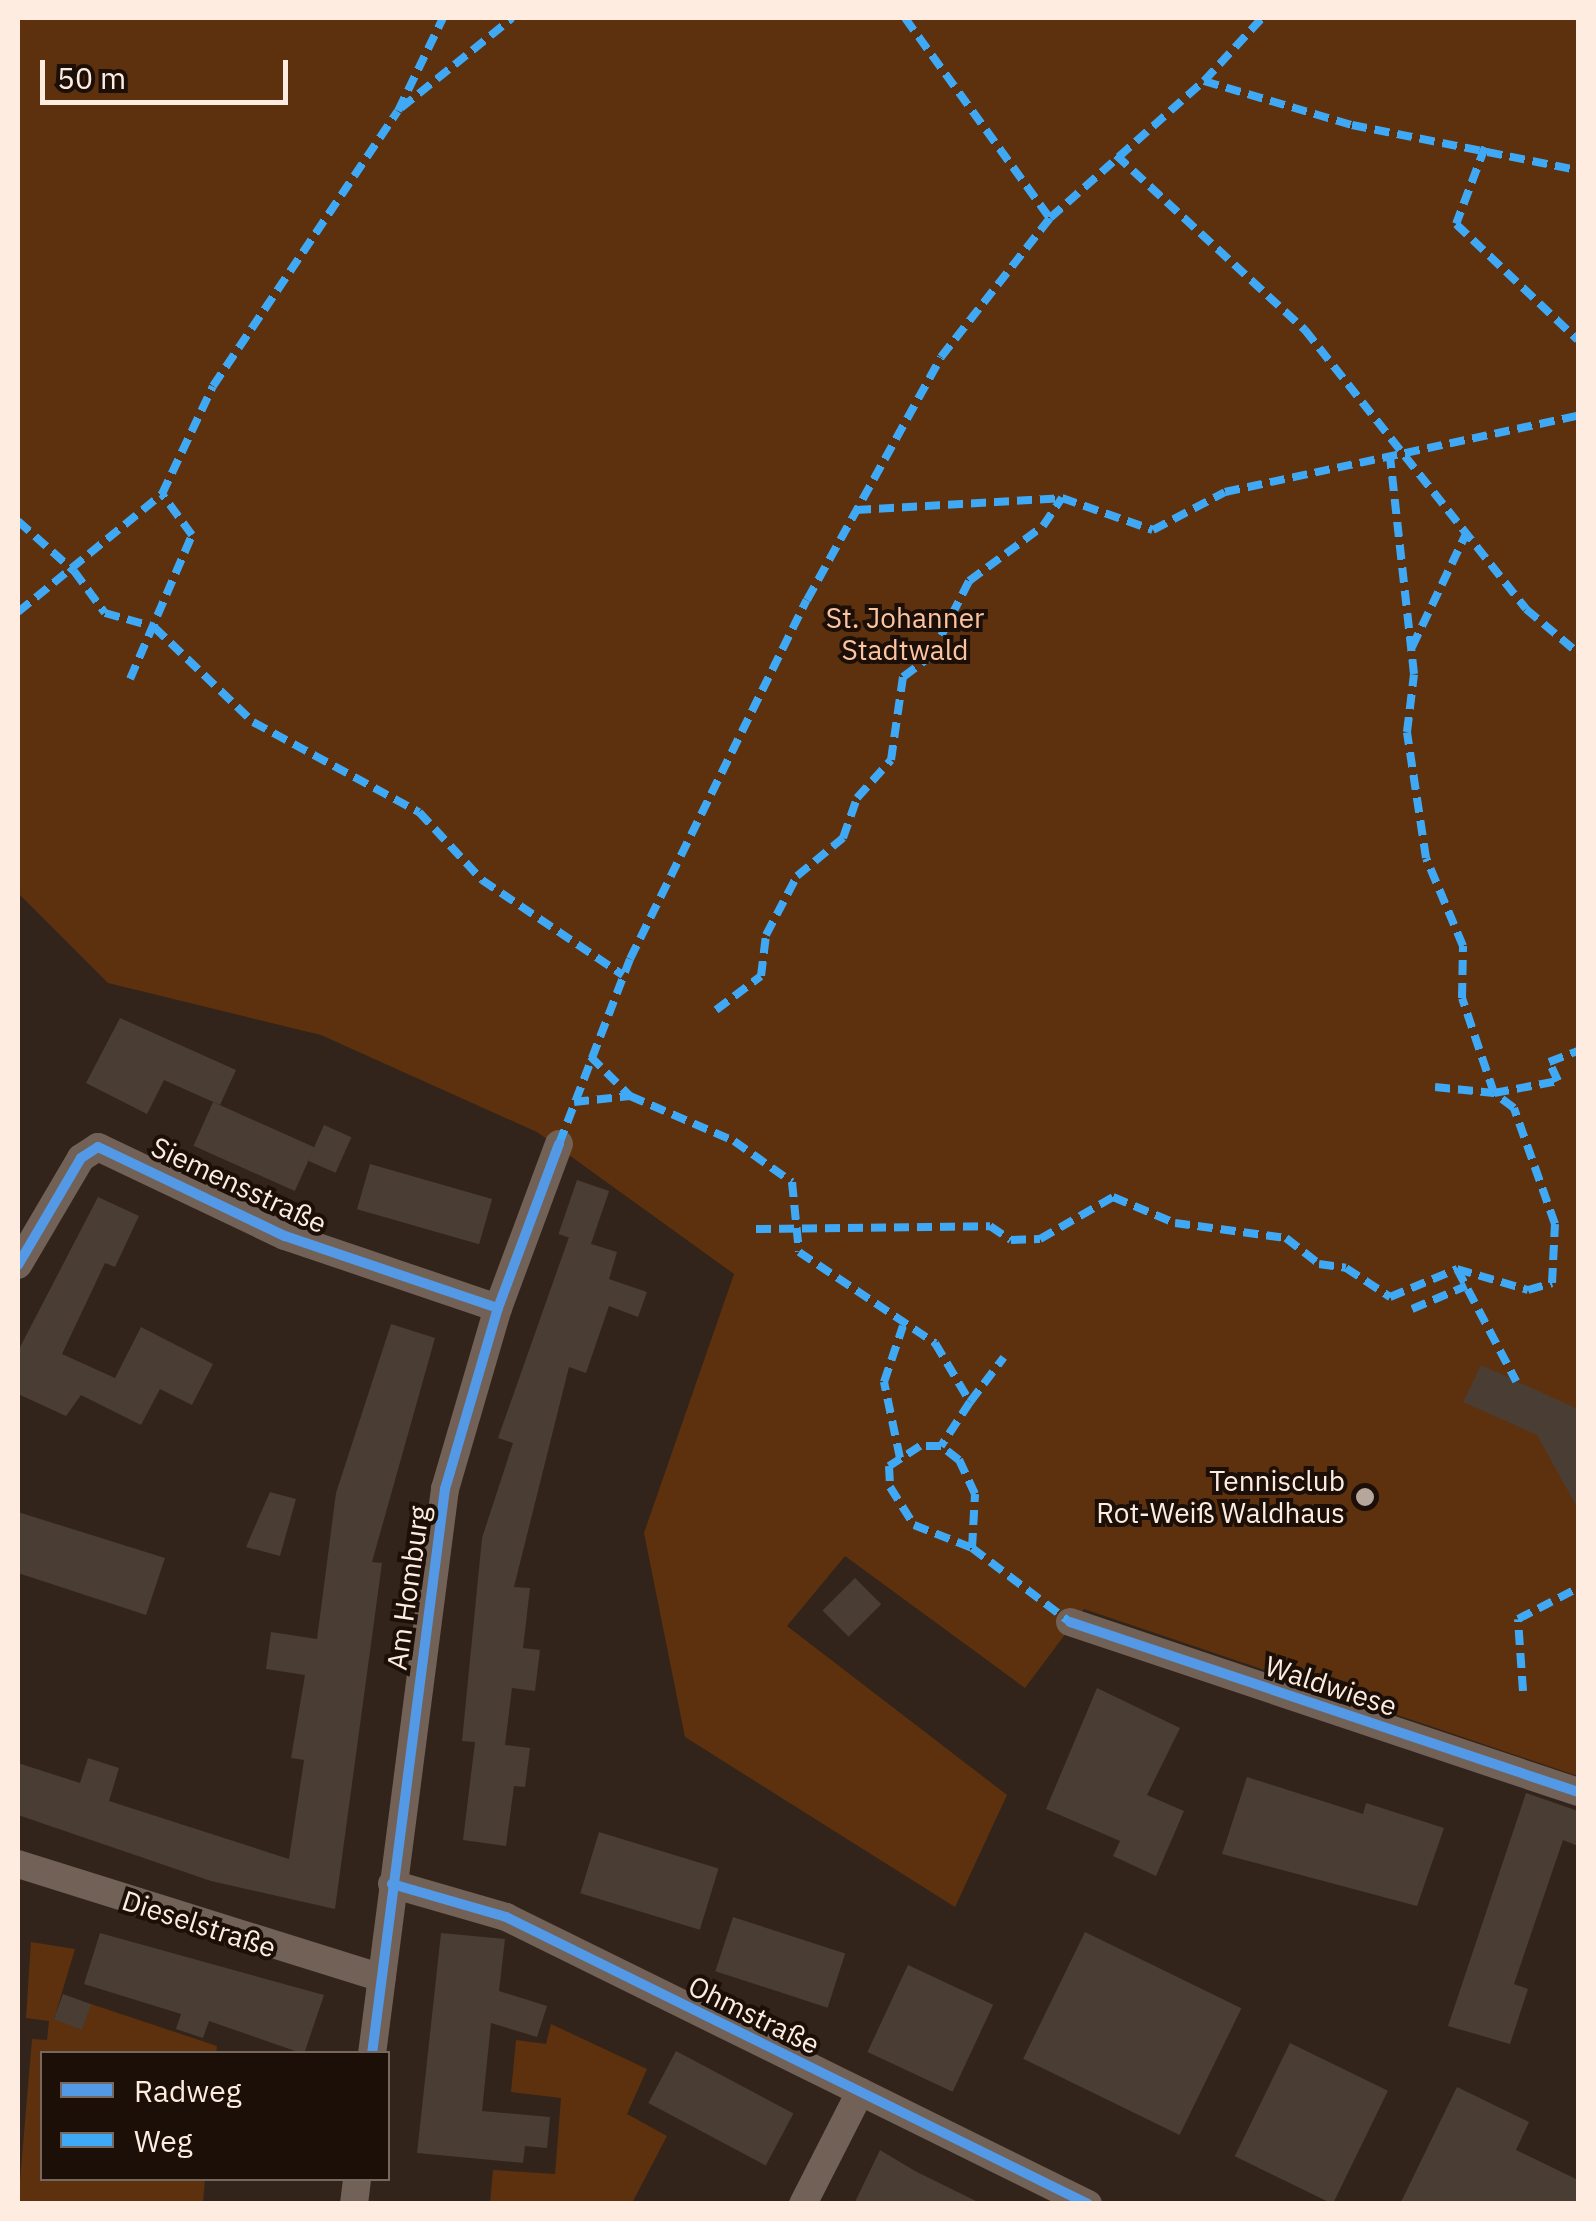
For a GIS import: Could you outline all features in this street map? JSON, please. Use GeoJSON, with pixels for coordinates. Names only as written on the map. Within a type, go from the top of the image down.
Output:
{"type":"FeatureCollection","features":[{"type":"Feature","properties":{"kind":"street","name":"Am Homburg"},"geometry":{"type":"LineString","coordinates":[[372,2051],[434,1543],[498,1308],[559,1144]]}},
{"type":"Feature","properties":{"kind":"street","name":"Siemensstraße"},"geometry":{"type":"LineString","coordinates":[[18,1265],[81,1158],[98,1147],[285,1236],[498,1308]]}},
{"type":"Feature","properties":{"kind":"street","name":"Waldwiese"},"geometry":{"type":"LineString","coordinates":[[1070,1622],[1578,1792]]}},
{"type":"Feature","properties":{"kind":"street","name":"Dieselstraße"},"geometry":{"type":"LineString","coordinates":[[18,1864],[382,1978]]}},
{"type":"Feature","properties":{"kind":"street","name":"Ohmstraße"},"geometry":{"type":"LineString","coordinates":[[392,1884],[506,1916],[1088,2204]]}},
{"type":"Feature","properties":{"kind":"street"},"geometry":{"type":"LineString","coordinates":[[804,2204],[860,2092]]}},
{"type":"Feature","properties":{"kind":"green space","name":"St. Johanner Stadtwald"},"geometry":{"type":"Polygon","coordinates":[[[18,18],[1578,18],[1578,1776],[1084,1609],[1025,1688],[845,1556],[787,1626],[1007,1795],[955,1907],[685,1737],[644,1533],[734,1274],[537,1132],[321,1035],[108,983],[18,893],[18,18]]]}},
{"type":"Feature","properties":{"kind":"green space"},"geometry":{"type":"Polygon","coordinates":[[[31,1942],[75,1949],[54,2019],[91,2004],[217,2046],[216,2051],[40,2051],[40,2181],[205,2181],[203,2203],[18,2204],[32,2039],[47,2040],[49,2021],[26,2018],[31,1942]]]}},
{"type":"Feature","properties":{"kind":"green space"},"geometry":{"type":"Polygon","coordinates":[[[551,2024],[647,2069],[627,2114],[667,2136],[632,2203],[490,2203],[493,2170],[555,2174],[561,2098],[511,2092],[516,2040],[546,2044],[551,2024]]]}},
{"type":"Feature","properties":{"kind":"building"},"geometry":{"type":"Polygon","coordinates":[[[120,1018],[236,1070],[220,1105],[164,1080],[147,1114],[86,1083],[120,1018]]]}},
{"type":"Feature","properties":{"kind":"building"},"geometry":{"type":"Polygon","coordinates":[[[213,1102],[314,1147],[295,1191],[193,1146],[213,1102]]]}},
{"type":"Feature","properties":{"kind":"building"},"geometry":{"type":"Polygon","coordinates":[[[324,1125],[351,1137],[336,1173],[308,1161],[324,1125]]]}},
{"type":"Feature","properties":{"kind":"building"},"geometry":{"type":"Polygon","coordinates":[[[370,1164],[492,1199],[479,1244],[357,1209],[370,1164]]]}},
{"type":"Feature","properties":{"kind":"building"},"geometry":{"type":"Polygon","coordinates":[[[577,1180],[609,1191],[591,1245],[558,1234],[577,1180]]]}},
{"type":"Feature","properties":{"kind":"building"},"geometry":{"type":"Polygon","coordinates":[[[98,1197],[139,1216],[115,1267],[105,1263],[62,1354],[115,1378],[141,1327],[213,1364],[192,1405],[160,1389],[141,1425],[81,1395],[66,1416],[18,1394],[18,1351],[98,1197]]]}},
{"type":"Feature","properties":{"kind":"building"},"geometry":{"type":"Polygon","coordinates":[[[569,1237],[617,1252],[609,1279],[647,1292],[638,1317],[609,1306],[586,1373],[569,1367],[514,1587],[530,1588],[523,1648],[540,1650],[535,1691],[512,1688],[505,1745],[530,1748],[525,1787],[514,1786],[506,1846],[463,1840],[475,1742],[462,1741],[482,1538],[513,1443],[498,1438],[569,1237]]]}},
{"type":"Feature","properties":{"kind":"building"},"geometry":{"type":"Polygon","coordinates":[[[391,1324],[435,1338],[372,1562],[382,1563],[335,1909],[211,1881],[18,1815],[18,1763],[80,1783],[88,1758],[119,1768],[109,1801],[289,1859],[304,1760],[291,1758],[305,1675],[266,1669],[271,1632],[317,1639],[336,1493],[391,1324]]]}},
{"type":"Feature","properties":{"kind":"building"},"geometry":{"type":"Polygon","coordinates":[[[1481,1365],[1578,1409],[1578,1509],[1537,1435],[1463,1402],[1481,1365]]]}},
{"type":"Feature","properties":{"kind":"building"},"geometry":{"type":"Polygon","coordinates":[[[270,1492],[296,1499],[280,1556],[246,1547],[270,1492]]]}},
{"type":"Feature","properties":{"kind":"building"},"geometry":{"type":"Polygon","coordinates":[[[18,1512],[165,1558],[146,1615],[18,1573],[18,1512]]]}},
{"type":"Feature","properties":{"kind":"building"},"geometry":{"type":"Polygon","coordinates":[[[855,1578],[881,1604],[849,1637],[822,1611],[855,1578]]]}},
{"type":"Feature","properties":{"kind":"building"},"geometry":{"type":"Polygon","coordinates":[[[1097,1688],[1180,1728],[1147,1795],[1184,1811],[1156,1876],[1113,1856],[1120,1841],[1046,1809],[1097,1688]]]}},
{"type":"Feature","properties":{"kind":"building"},"geometry":{"type":"Polygon","coordinates":[[[1247,1777],[1363,1814],[1366,1803],[1444,1828],[1417,1906],[1222,1854],[1247,1777]]]}},
{"type":"Feature","properties":{"kind":"building"},"geometry":{"type":"Polygon","coordinates":[[[1526,1793],[1578,1811],[1578,1846],[1563,1840],[1514,1984],[1528,1989],[1510,2044],[1448,2026],[1526,1793]]]}},
{"type":"Feature","properties":{"kind":"building"},"geometry":{"type":"Polygon","coordinates":[[[599,1832],[719,1869],[700,1930],[580,1893],[599,1832]]]}},
{"type":"Feature","properties":{"kind":"building"},"geometry":{"type":"Polygon","coordinates":[[[733,1917],[845,1953],[828,2008],[715,1971],[733,1917]]]}},
{"type":"Feature","properties":{"kind":"building"},"geometry":{"type":"Polygon","coordinates":[[[1085,1932],[1241,2008],[1180,2135],[1023,2059],[1085,1932]]]}},
{"type":"Feature","properties":{"kind":"building"},"geometry":{"type":"Polygon","coordinates":[[[100,1933],[324,1995],[305,2051],[295,2051],[209,2021],[203,2038],[176,2029],[181,2014],[84,1984],[100,1933]]]}},
{"type":"Feature","properties":{"kind":"building"},"geometry":{"type":"Polygon","coordinates":[[[441,1933],[505,1939],[499,1991],[547,2006],[537,2037],[491,2023],[482,2111],[550,2117],[547,2148],[525,2146],[523,2163],[417,2153],[441,1933]]]}},
{"type":"Feature","properties":{"kind":"building"},"geometry":{"type":"Polygon","coordinates":[[[908,1965],[993,2005],[953,2092],[867,2052],[908,1965]]]}},
{"type":"Feature","properties":{"kind":"building"},"geometry":{"type":"Polygon","coordinates":[[[63,1994],[91,2004],[82,2030],[54,2019],[63,1994]]]}},
{"type":"Feature","properties":{"kind":"building"},"geometry":{"type":"Polygon","coordinates":[[[1290,2043],[1388,2091],[1333,2204],[1235,2156],[1290,2043]]]}},
{"type":"Feature","properties":{"kind":"building"},"geometry":{"type":"Polygon","coordinates":[[[676,2051],[793,2113],[766,2166],[648,2103],[676,2051]]]}},
{"type":"Feature","properties":{"kind":"building"},"geometry":{"type":"Polygon","coordinates":[[[1457,2087],[1529,2122],[1516,2150],[1578,2180],[1578,2204],[1400,2204],[1457,2087]]]}},
{"type":"Feature","properties":{"kind":"building"},"geometry":{"type":"Polygon","coordinates":[[[880,2150],[915,2171],[982,2204],[854,2204],[880,2150]]]}},
{"type":"Feature","properties":{"kind":"marked path"},"geometry":{"type":"LineString","coordinates":[[18,612],[162,494],[213,386],[398,111],[443,18]]}},
{"type":"Feature","properties":{"kind":"marked path"},"geometry":{"type":"LineString","coordinates":[[401,108],[512,18]]}},
{"type":"Feature","properties":{"kind":"marked path"},"geometry":{"type":"LineString","coordinates":[[905,18],[1050,218]]}},
{"type":"Feature","properties":{"kind":"marked path"},"geometry":{"type":"LineString","coordinates":[[559,1144],[630,959],[807,600],[941,357],[1050,218],[1204,81],[1262,18]]}},
{"type":"Feature","properties":{"kind":"marked path"},"geometry":{"type":"LineString","coordinates":[[1204,81],[1352,125],[1578,170]]}},
{"type":"Feature","properties":{"kind":"marked path"},"geometry":{"type":"LineString","coordinates":[[1485,147],[1456,224],[1578,340]]}},
{"type":"Feature","properties":{"kind":"marked path"},"geometry":{"type":"LineString","coordinates":[[1116,155],[1305,330],[1526,609],[1578,653]]}},
{"type":"Feature","properties":{"kind":"marked path"},"geometry":{"type":"LineString","coordinates":[[856,510],[1062,498],[1153,530],[1225,492],[1578,416]]}},
{"type":"Feature","properties":{"kind":"marked path"},"geometry":{"type":"LineString","coordinates":[[756,1229],[990,1226],[1011,1240],[1040,1239],[1113,1197],[1175,1223],[1286,1238],[1319,1264],[1346,1268],[1390,1297],[1457,1269],[1528,1290],[1552,1283],[1555,1224],[1514,1108],[1494,1093],[1462,998],[1463,946],[1426,858],[1407,732],[1414,674],[1390,457]]}},
{"type":"Feature","properties":{"kind":"marked path"},"geometry":{"type":"LineString","coordinates":[[130,679],[192,535],[162,494]]}},
{"type":"Feature","properties":{"kind":"marked path"},"geometry":{"type":"LineString","coordinates":[[716,1010],[761,976],[766,935],[797,876],[843,838],[857,798],[891,760],[903,677],[931,656],[969,581],[1043,526],[1062,498]]}},
{"type":"Feature","properties":{"kind":"marked path"},"geometry":{"type":"LineString","coordinates":[[18,521],[74,571],[105,613],[154,627],[253,722],[419,812],[482,880],[623,975]]}},
{"type":"Feature","properties":{"kind":"marked path"},"geometry":{"type":"LineString","coordinates":[[1412,647],[1466,534]]}},
{"type":"Feature","properties":{"kind":"marked path"},"geometry":{"type":"LineString","coordinates":[[1435,1087],[1494,1093],[1558,1081],[1549,1062],[1578,1051]]}},
{"type":"Feature","properties":{"kind":"marked path"},"geometry":{"type":"LineString","coordinates":[[590,1056],[630,1096],[734,1141],[792,1182],[799,1252],[935,1343],[970,1402],[941,1446]]}},
{"type":"Feature","properties":{"kind":"marked path"},"geometry":{"type":"LineString","coordinates":[[574,1102],[630,1096]]}},
{"type":"Feature","properties":{"kind":"marked path"},"geometry":{"type":"LineString","coordinates":[[1457,1269],[1516,1381]]}},
{"type":"Feature","properties":{"kind":"marked path"},"geometry":{"type":"LineString","coordinates":[[1412,1309],[1466,1286]]}},
{"type":"Feature","properties":{"kind":"marked path"},"geometry":{"type":"LineString","coordinates":[[900,1458],[884,1382],[903,1326]]}},
{"type":"Feature","properties":{"kind":"marked path"},"geometry":{"type":"LineString","coordinates":[[970,1402],[1004,1357]]}},
{"type":"Feature","properties":{"kind":"marked path"},"geometry":{"type":"LineString","coordinates":[[972,1548],[975,1494],[959,1460],[941,1446],[920,1446],[889,1466],[890,1487],[914,1525],[972,1548],[1070,1622]]}},
{"type":"Feature","properties":{"kind":"marked path"},"geometry":{"type":"LineString","coordinates":[[1523,1691],[1518,1619],[1578,1588]]}},
{"type":"Feature","properties":{"kind":"cycle path"},"geometry":{"type":"LineString","coordinates":[[372,2051],[445,1489],[498,1308],[559,1144]]}},
{"type":"Feature","properties":{"kind":"cycle path"},"geometry":{"type":"LineString","coordinates":[[18,1265],[81,1158],[98,1147],[285,1236],[498,1308]]}},
{"type":"Feature","properties":{"kind":"cycle path"},"geometry":{"type":"LineString","coordinates":[[1070,1622],[1578,1792]]}},
{"type":"Feature","properties":{"kind":"cycle path"},"geometry":{"type":"LineString","coordinates":[[392,1884],[506,1917],[1088,2204]]}},
{"type":"Feature","properties":{"kind":"place","name":"Tennisclub Rot-Weiß Waldhaus"},"geometry":{"type":"Point","coordinates":[1365,1497]}}]}
